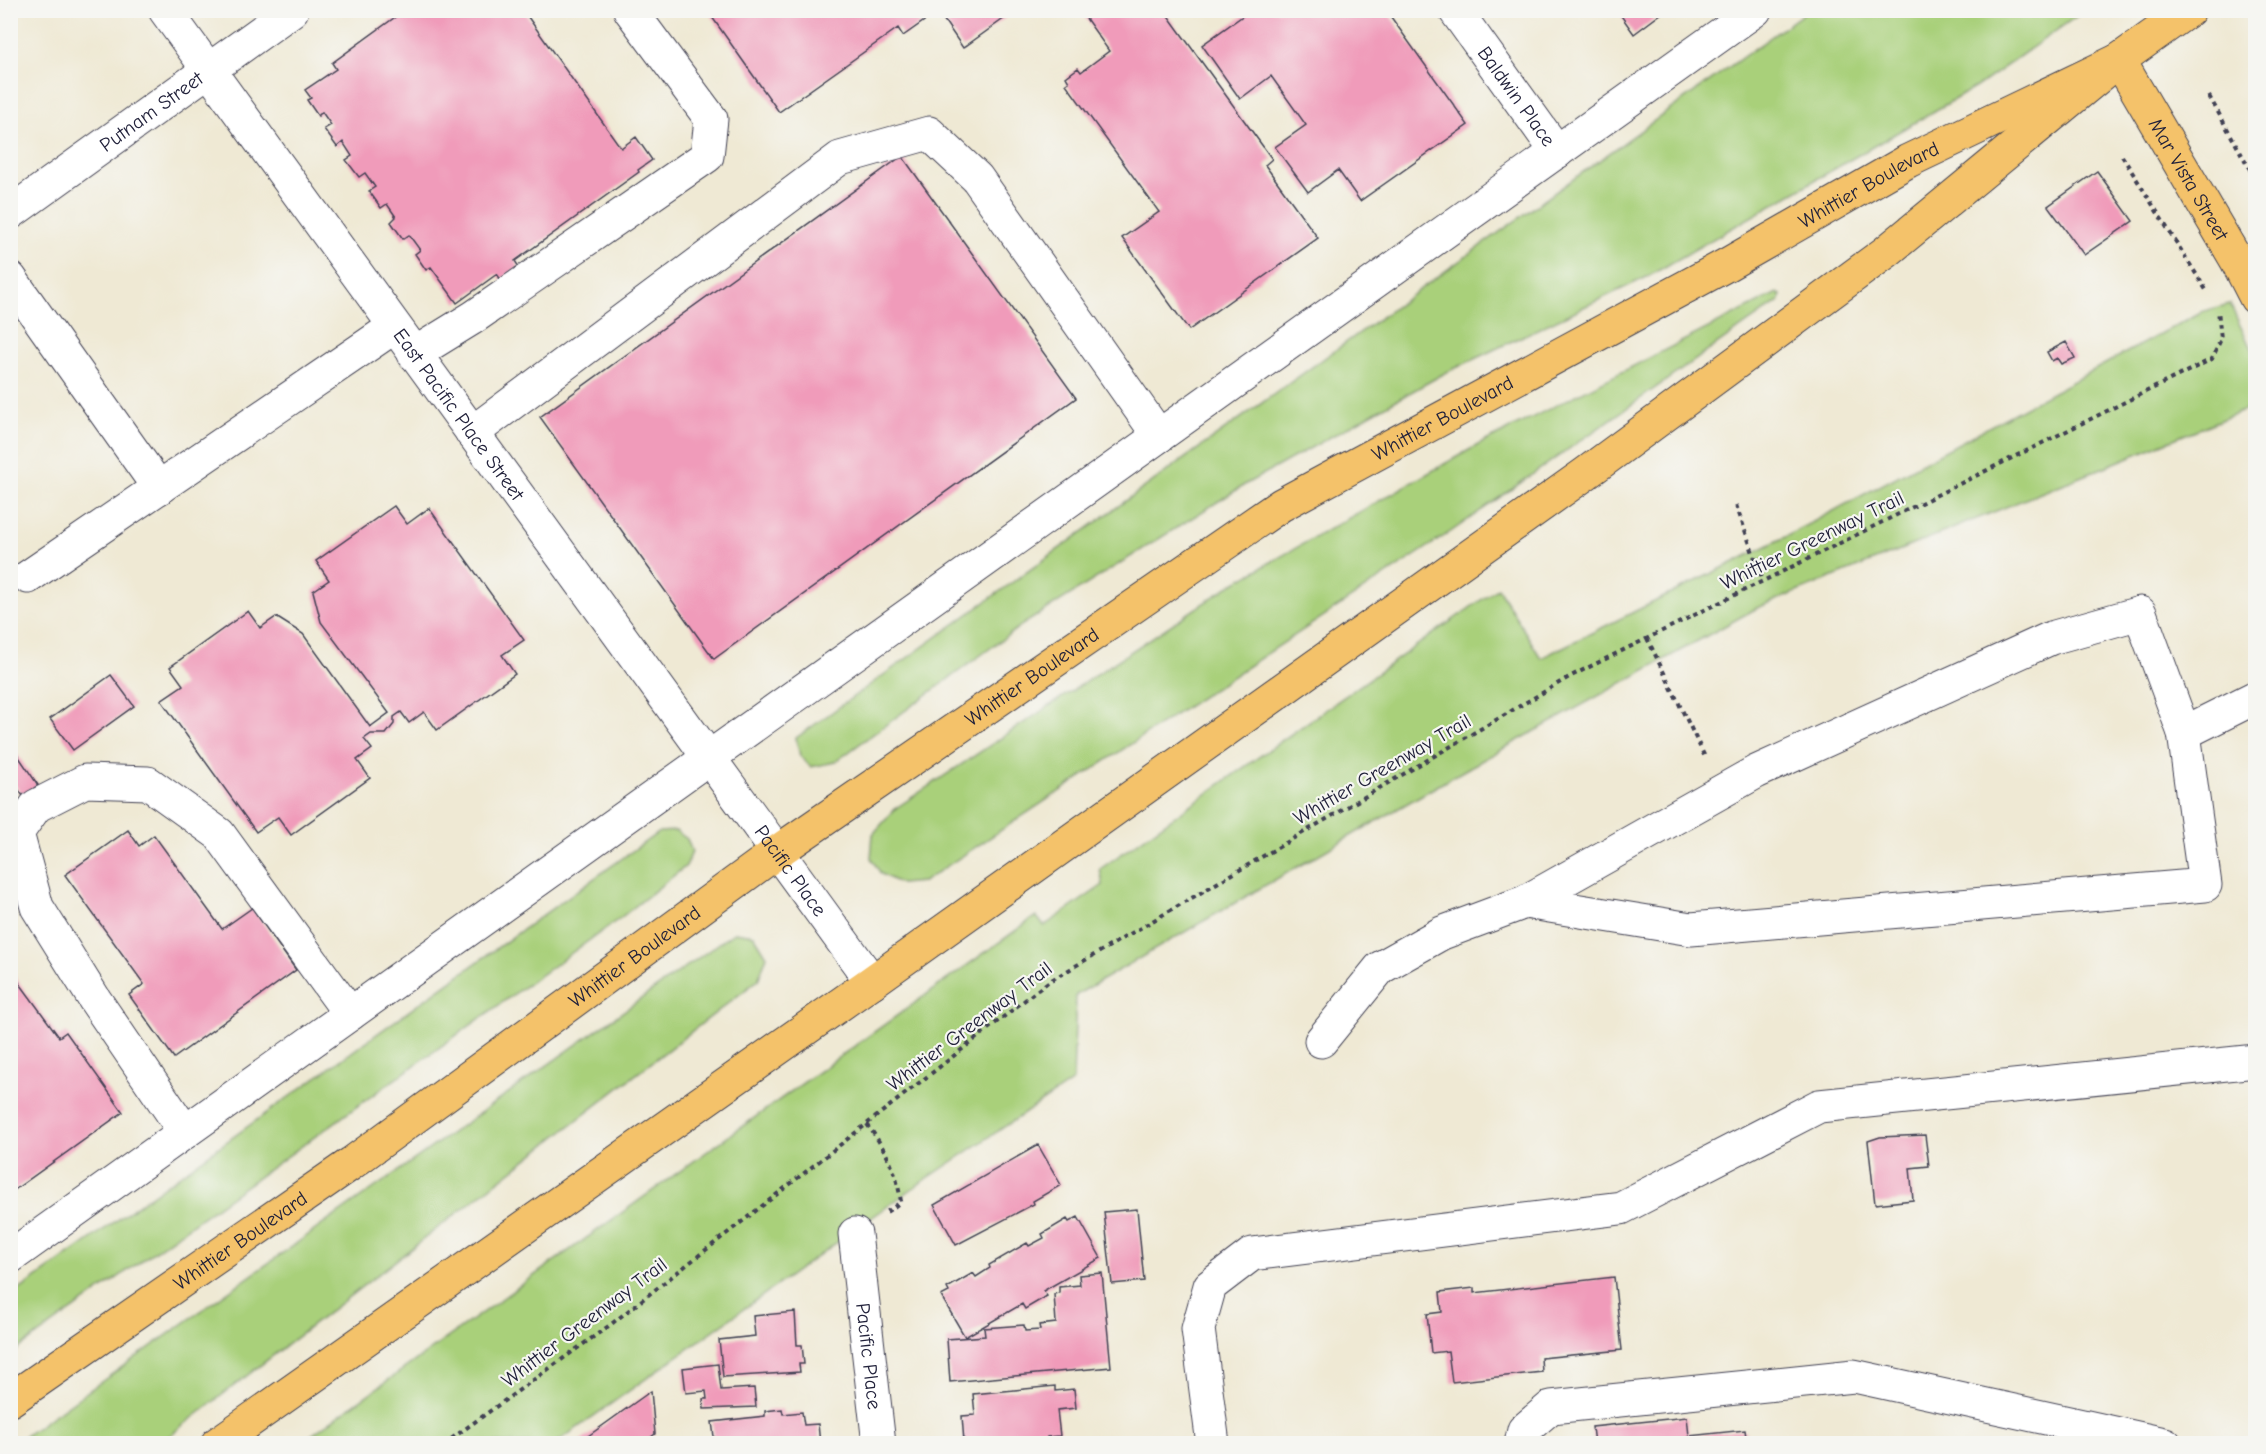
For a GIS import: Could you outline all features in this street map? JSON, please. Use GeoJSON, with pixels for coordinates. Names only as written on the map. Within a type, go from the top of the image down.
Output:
{"type":"FeatureCollection","features":[{"type":"Feature","properties":{"kind":"main road","name":"Whittier Boulevard"},"geometry":{"type":"LineString","coordinates":[[217,1443],[872,982],[1707,384],[1886,252],[2119,60],[2189,10]]}},
{"type":"Feature","properties":{"kind":"main road","name":"Whittier Boulevard"},"geometry":{"type":"LineString","coordinates":[[10,1400],[351,1163],[777,852],[1281,505],[1728,264],[1908,161],[2119,60]]}},
{"type":"Feature","properties":{"kind":"main road","name":"Mar Vista Street"},"geometry":{"type":"LineString","coordinates":[[2119,60],[2256,298]]}},
{"type":"Feature","properties":{"kind":"street","name":"East Pacific Place Street"},"geometry":{"type":"LineString","coordinates":[[165,10],[708,758]]}},
{"type":"Feature","properties":{"kind":"street","name":"Putnam Street"},"geometry":{"type":"LineString","coordinates":[[10,213],[292,10]]}},
{"type":"Feature","properties":{"kind":"street"},"geometry":{"type":"LineString","coordinates":[[414,354],[474,317],[707,156],[711,119],[630,10]]}},
{"type":"Feature","properties":{"kind":"street","name":"Baldwin Place"},"geometry":{"type":"LineString","coordinates":[[1455,10],[1557,152]]}},
{"type":"Feature","properties":{"kind":"street"},"geometry":{"type":"LineString","coordinates":[[10,1257],[1755,10]]}},
{"type":"Feature","properties":{"kind":"street"},"geometry":{"type":"LineString","coordinates":[[472,433],[840,158],[929,133],[977,178],[1159,436]]}},
{"type":"Feature","properties":{"kind":"street"},"geometry":{"type":"LineString","coordinates":[[10,278],[159,488]]}},
{"type":"Feature","properties":{"kind":"street"},"geometry":{"type":"LineString","coordinates":[[28,577],[394,327]]}},
{"type":"Feature","properties":{"kind":"street"},"geometry":{"type":"LineString","coordinates":[[1321,1041],[1380,968],[1442,933],[1525,902],[1756,772],[2051,638],[2140,613],[2184,733],[2205,885],[1691,929],[1525,902]]}},
{"type":"Feature","properties":{"kind":"street"},"geometry":{"type":"LineString","coordinates":[[2184,733],[2256,697]]}},
{"type":"Feature","properties":{"kind":"street","name":"Pacific Place"},"geometry":{"type":"LineString","coordinates":[[708,758],[872,982]]}},
{"type":"Feature","properties":{"kind":"street"},"geometry":{"type":"LineString","coordinates":[[185,1132],[95,1000],[37,907],[17,833],[36,806],[85,781],[148,783],[219,834],[350,1014]]}},
{"type":"Feature","properties":{"kind":"street"},"geometry":{"type":"LineString","coordinates":[[1213,1443],[1198,1329],[1210,1286],[1252,1254],[1621,1208],[1819,1106],[2256,1061]]}},
{"type":"Feature","properties":{"kind":"street","name":"Pacific Place"},"geometry":{"type":"LineString","coordinates":[[855,1234],[879,1443]]}},
{"type":"Feature","properties":{"kind":"street"},"geometry":{"type":"LineString","coordinates":[[1521,1443],[1524,1430],[1551,1407],[1854,1376],[2164,1443]]}},
{"type":"Feature","properties":{"kind":"path"},"geometry":{"type":"LineString","coordinates":[[2209,96],[2256,180]]}},
{"type":"Feature","properties":{"kind":"path","name":"Whittier Greenway Trail"},"geometry":{"type":"LineString","coordinates":[[444,1443],[610,1325],[1048,982],[1571,676],[2212,359],[2221,339],[2218,309],[2122,156]]}},
{"type":"Feature","properties":{"kind":"path"},"geometry":{"type":"LineString","coordinates":[[1736,505],[1764,581]]}},
{"type":"Feature","properties":{"kind":"path"},"geometry":{"type":"LineString","coordinates":[[1647,638],[1722,791]]}},
{"type":"Feature","properties":{"kind":"path"},"geometry":{"type":"LineString","coordinates":[[855,1234],[901,1202],[896,1173],[885,1149],[867,1124]]}},
{"type":"Feature","properties":{"kind":"green space"},"geometry":{"type":"Polygon","coordinates":[[[1807,11],[2084,11],[1976,87],[1649,276],[1445,373],[1246,484],[1022,625],[835,762],[811,767],[800,756],[796,738],[1807,11]]]}},
{"type":"Feature","properties":{"kind":"green space"},"geometry":{"type":"Polygon","coordinates":[[[1777,293],[1781,295],[1779,301],[1452,531],[923,882],[901,884],[881,874],[871,858],[873,834],[896,808],[1234,583],[1478,445],[1777,293]]]}},
{"type":"Feature","properties":{"kind":"green space"},"geometry":{"type":"Polygon","coordinates":[[[2230,304],[2254,355],[2255,400],[2245,410],[1757,608],[1463,771],[1076,995],[1073,1081],[916,1186],[556,1443],[299,1444],[1036,916],[1044,926],[1103,885],[1100,869],[1498,588],[1541,658],[1789,535],[2201,312],[2230,304]]]}},
{"type":"Feature","properties":{"kind":"green space"},"geometry":{"type":"Polygon","coordinates":[[[676,831],[687,839],[692,852],[686,866],[619,919],[11,1354],[11,1296],[659,832],[676,831]]]}},
{"type":"Feature","properties":{"kind":"green space"},"geometry":{"type":"Polygon","coordinates":[[[735,932],[754,935],[767,956],[758,980],[159,1444],[15,1443],[735,932]]]}},
{"type":"Feature","properties":{"kind":"building"},"geometry":{"type":"Polygon","coordinates":[[[405,10],[523,10],[621,148],[636,137],[652,160],[638,170],[639,172],[515,261],[519,267],[501,280],[497,274],[457,303],[431,267],[426,270],[415,254],[420,250],[409,235],[403,239],[391,222],[396,217],[387,204],[381,208],[369,191],[375,187],[365,173],[359,177],[346,160],[352,156],[343,142],[337,147],[324,129],[331,125],[322,112],[318,116],[307,100],[311,98],[305,90],[336,69],[332,63],[405,10]]]}},
{"type":"Feature","properties":{"kind":"building"},"geometry":{"type":"Polygon","coordinates":[[[707,10],[931,10],[934,14],[903,36],[898,28],[779,112],[707,10]]]}},
{"type":"Feature","properties":{"kind":"building"},"geometry":{"type":"Polygon","coordinates":[[[937,10],[1016,10],[963,48],[937,10]]]}},
{"type":"Feature","properties":{"kind":"building"},"geometry":{"type":"Polygon","coordinates":[[[1080,10],[1164,10],[1272,159],[1265,165],[1318,238],[1189,330],[1122,238],[1159,212],[1066,84],[1069,82],[1066,77],[1078,68],[1081,72],[1109,51],[1080,10]]]}},
{"type":"Feature","properties":{"kind":"building"},"geometry":{"type":"Polygon","coordinates":[[[1251,10],[1386,10],[1468,125],[1360,201],[1338,170],[1308,192],[1275,147],[1306,125],[1271,76],[1240,99],[1202,45],[1251,10]]]}},
{"type":"Feature","properties":{"kind":"building"},"geometry":{"type":"Polygon","coordinates":[[[1617,10],[1666,10],[1634,34],[1617,10]]]}},
{"type":"Feature","properties":{"kind":"building"},"geometry":{"type":"Polygon","coordinates":[[[902,156],[1076,398],[714,659],[540,417],[902,156]]]}},
{"type":"Feature","properties":{"kind":"building"},"geometry":{"type":"Polygon","coordinates":[[[2097,171],[2133,221],[2084,255],[2048,206],[2097,171]]]}},
{"type":"Feature","properties":{"kind":"building"},"geometry":{"type":"Polygon","coordinates":[[[2066,342],[2075,358],[2061,364],[2057,358],[2052,361],[2047,352],[2066,342]]]}},
{"type":"Feature","properties":{"kind":"building"},"geometry":{"type":"Polygon","coordinates":[[[394,506],[407,524],[429,508],[524,640],[502,655],[515,674],[437,730],[424,712],[409,723],[401,712],[394,717],[394,724],[386,734],[371,734],[364,739],[372,749],[357,760],[370,778],[291,835],[278,817],[256,832],[161,700],[183,685],[170,667],[248,611],[260,628],[276,617],[303,634],[370,727],[389,713],[321,622],[313,591],[329,580],[316,561],[394,506]]]}},
{"type":"Feature","properties":{"kind":"building"},"geometry":{"type":"Polygon","coordinates":[[[111,675],[134,706],[73,750],[50,719],[111,675]]]}},
{"type":"Feature","properties":{"kind":"building"},"geometry":{"type":"Polygon","coordinates":[[[10,744],[38,785],[23,796],[10,778],[10,744]]]}},
{"type":"Feature","properties":{"kind":"building"},"geometry":{"type":"Polygon","coordinates":[[[128,830],[139,846],[154,835],[222,929],[252,908],[296,970],[174,1058],[129,995],[144,984],[65,875],[128,830]]]}},
{"type":"Feature","properties":{"kind":"building"},"geometry":{"type":"Polygon","coordinates":[[[10,970],[59,1037],[66,1032],[123,1112],[10,1193],[10,970]]]}},
{"type":"Feature","properties":{"kind":"building"},"geometry":{"type":"Polygon","coordinates":[[[1925,1135],[1929,1166],[1910,1168],[1913,1200],[1875,1204],[1868,1141],[1880,1137],[1925,1135]]]}},
{"type":"Feature","properties":{"kind":"building"},"geometry":{"type":"Polygon","coordinates":[[[1038,1145],[1061,1185],[1033,1201],[1034,1204],[956,1245],[934,1205],[1038,1145]]]}},
{"type":"Feature","properties":{"kind":"building"},"geometry":{"type":"Polygon","coordinates":[[[1137,1209],[1144,1281],[1112,1284],[1104,1212],[1137,1209]]]}},
{"type":"Feature","properties":{"kind":"building"},"geometry":{"type":"Polygon","coordinates":[[[1078,1217],[1101,1258],[1043,1291],[1047,1296],[1025,1309],[1022,1304],[965,1337],[941,1296],[949,1292],[947,1288],[973,1273],[976,1277],[990,1268],[989,1265],[1027,1243],[1029,1246],[1044,1238],[1042,1234],[1067,1219],[1069,1222],[1078,1217]]]}},
{"type":"Feature","properties":{"kind":"building"},"geometry":{"type":"Polygon","coordinates":[[[1102,1273],[1111,1367],[950,1382],[947,1339],[985,1336],[984,1328],[1024,1325],[1025,1331],[1040,1330],[1039,1325],[1056,1323],[1054,1294],[1059,1293],[1059,1287],[1080,1285],[1079,1275],[1102,1273]]]}},
{"type":"Feature","properties":{"kind":"building"},"geometry":{"type":"Polygon","coordinates":[[[1614,1277],[1622,1350],[1541,1358],[1542,1372],[1452,1382],[1448,1351],[1431,1353],[1427,1314],[1442,1312],[1440,1292],[1474,1288],[1474,1293],[1614,1277]]]}},
{"type":"Feature","properties":{"kind":"building"},"geometry":{"type":"Polygon","coordinates":[[[795,1312],[797,1345],[802,1345],[804,1364],[799,1364],[800,1372],[723,1377],[719,1340],[755,1336],[753,1316],[795,1312]]]}},
{"type":"Feature","properties":{"kind":"building"},"geometry":{"type":"Polygon","coordinates":[[[718,1364],[721,1390],[754,1388],[756,1407],[704,1409],[703,1399],[707,1399],[706,1391],[686,1393],[683,1368],[718,1364]]]}},
{"type":"Feature","properties":{"kind":"building"},"geometry":{"type":"Polygon","coordinates":[[[1055,1386],[1055,1391],[1074,1389],[1076,1408],[1057,1410],[1060,1436],[1047,1437],[1045,1444],[964,1442],[962,1416],[975,1415],[973,1394],[1055,1386]]]}},
{"type":"Feature","properties":{"kind":"building"},"geometry":{"type":"Polygon","coordinates":[[[651,1391],[655,1434],[642,1444],[577,1444],[651,1391]]]}},
{"type":"Feature","properties":{"kind":"building"},"geometry":{"type":"Polygon","coordinates":[[[782,1409],[783,1414],[802,1412],[804,1425],[818,1424],[820,1444],[715,1444],[712,1422],[765,1416],[765,1411],[782,1409]]]}},
{"type":"Feature","properties":{"kind":"building"},"geometry":{"type":"Polygon","coordinates":[[[1687,1417],[1689,1436],[1745,1430],[1747,1444],[1594,1444],[1592,1427],[1687,1417]]]}},
{"type":"Feature","properties":{"kind":"building"},"geometry":{"type":"Polygon","coordinates":[[[1107,1438],[1107,1444],[1068,1444],[1068,1442],[1107,1438]]]}}]}
